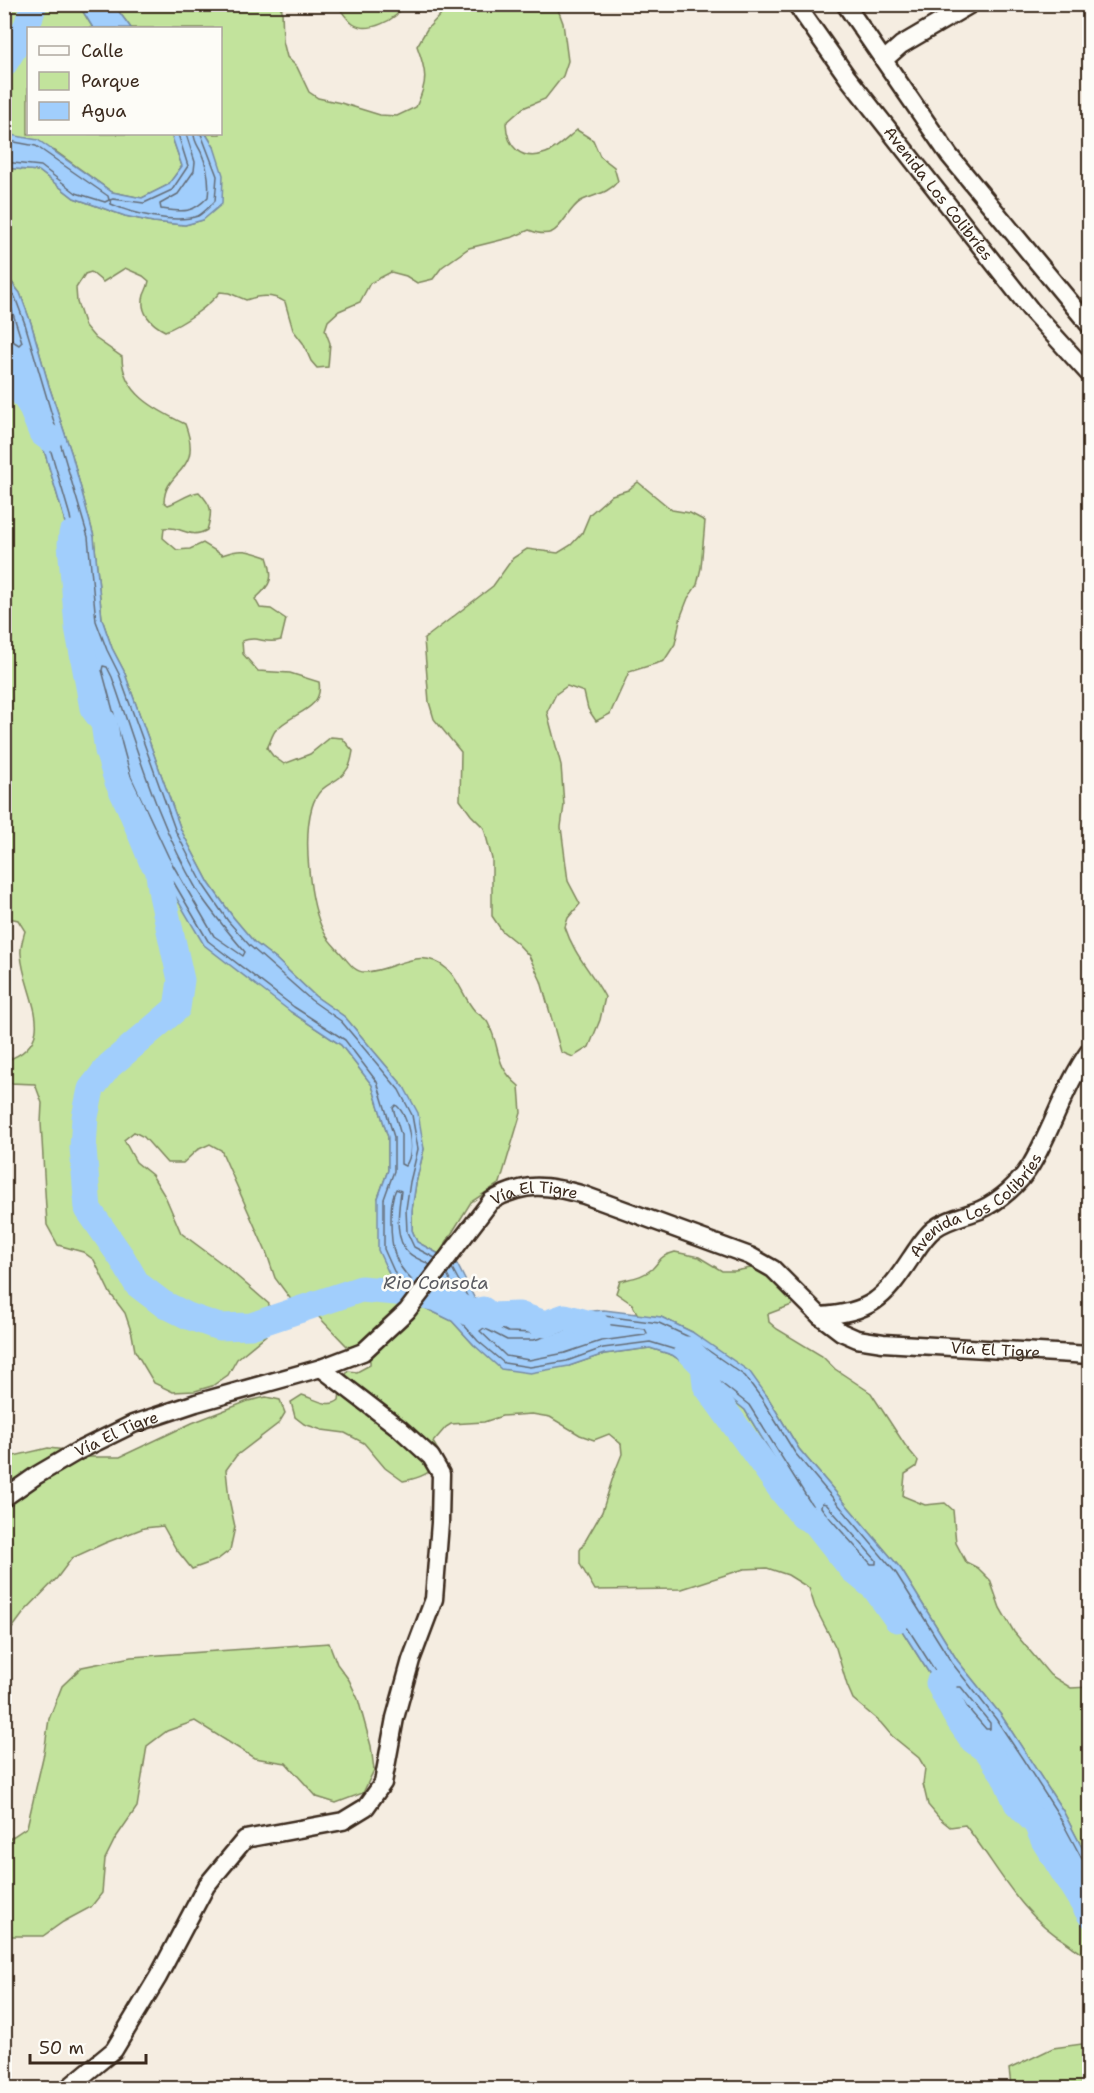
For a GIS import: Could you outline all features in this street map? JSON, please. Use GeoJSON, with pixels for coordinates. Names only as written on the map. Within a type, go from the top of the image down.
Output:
{"type":"FeatureCollection","features":[{"type":"Feature","properties":{"kind":"street","name":"Avenida Los Colibríes"},"geometry":{"type":"LineString","coordinates":[[796,4],[848,78],[1030,309],[1089,375]]}},
{"type":"Feature","properties":{"kind":"street","name":"Avenida Los Colibríes"},"geometry":{"type":"LineString","coordinates":[[845,4],[949,155],[1089,326]]}},
{"type":"Feature","properties":{"kind":"street"},"geometry":{"type":"LineString","coordinates":[[884,60],[901,45],[971,4]]}},
{"type":"Feature","properties":{"kind":"street","name":"Avenida Los Colibríes"},"geometry":{"type":"LineString","coordinates":[[820,1317],[845,1315],[864,1308],[880,1298],[897,1280],[923,1240],[934,1229],[980,1209],[998,1199],[1012,1187],[1031,1166],[1071,1081],[1089,1050]]}},
{"type":"Feature","properties":{"kind":"street","name":"Vía El Tigre"},"geometry":{"type":"LineString","coordinates":[[4,1498],[78,1451],[133,1424],[196,1403],[321,1368],[363,1352],[407,1311],[491,1201],[508,1191],[525,1186],[562,1189],[584,1195],[750,1256],[773,1269],[820,1317],[857,1340],[1089,1355]]}},
{"type":"Feature","properties":{"kind":"street"},"geometry":{"type":"LineString","coordinates":[[68,2088],[114,2050],[158,1977],[207,1886],[245,1839],[343,1821],[366,1807],[383,1783],[395,1718],[411,1660],[434,1599],[441,1474],[430,1457],[399,1428],[321,1368]]}},
{"type":"Feature","properties":{"kind":"green space"},"geometry":{"type":"Polygon","coordinates":[[[556,4],[563,23],[568,61],[563,76],[545,99],[523,108],[506,123],[509,139],[523,154],[537,155],[554,149],[577,130],[593,140],[600,156],[614,167],[618,181],[614,185],[577,204],[552,232],[540,233],[529,230],[513,237],[469,248],[442,267],[433,279],[417,283],[406,276],[391,272],[370,283],[360,302],[339,311],[328,321],[325,330],[330,343],[328,367],[317,368],[311,361],[303,343],[293,330],[285,302],[276,298],[261,296],[246,300],[220,292],[195,314],[165,331],[147,317],[143,307],[149,281],[143,276],[125,268],[103,282],[91,272],[85,274],[76,288],[77,302],[85,326],[95,338],[122,357],[128,381],[134,390],[152,406],[185,424],[190,440],[190,452],[187,462],[170,482],[164,502],[168,505],[199,492],[209,505],[210,518],[207,530],[201,533],[164,528],[163,538],[177,550],[190,549],[203,543],[222,555],[244,551],[267,557],[270,580],[255,599],[260,608],[271,609],[286,619],[281,640],[248,639],[242,641],[243,654],[258,671],[290,673],[319,682],[316,699],[305,710],[275,731],[267,748],[284,764],[310,754],[331,737],[342,738],[353,751],[350,764],[344,774],[324,788],[315,798],[309,820],[308,852],[311,888],[319,920],[326,935],[351,965],[361,972],[376,971],[417,959],[437,962],[447,969],[455,978],[471,1006],[487,1021],[501,1064],[519,1086],[521,1113],[500,1183],[471,1202],[439,1254],[417,1242],[412,1230],[416,1183],[424,1149],[404,1087],[345,1017],[315,996],[276,959],[254,942],[209,883],[181,830],[124,671],[112,648],[102,619],[94,537],[72,455],[20,293],[5,273],[4,168],[39,171],[74,198],[125,216],[185,225],[203,220],[214,147],[207,135],[222,135],[222,27],[130,27],[114,5],[279,5],[282,10],[283,41],[287,57],[297,67],[309,92],[318,98],[380,115],[397,116],[416,107],[420,98],[425,77],[417,46],[427,29],[443,12],[443,5],[556,4]]]}},
{"type":"Feature","properties":{"kind":"green space"},"geometry":{"type":"Polygon","coordinates":[[[5,5],[79,5],[92,27],[27,27],[27,135],[171,135],[182,166],[168,185],[142,198],[112,192],[55,151],[5,134],[5,5]]]}},
{"type":"Feature","properties":{"kind":"green space"},"geometry":{"type":"Polygon","coordinates":[[[337,5],[404,5],[395,16],[382,24],[359,27],[346,18],[337,5]]]}},
{"type":"Feature","properties":{"kind":"green space"},"geometry":{"type":"Polygon","coordinates":[[[4,343],[31,406],[64,518],[104,723],[118,782],[291,1012],[341,1045],[372,1085],[388,1137],[388,1170],[378,1198],[423,1307],[452,1321],[474,1345],[569,1366],[604,1354],[650,1348],[672,1355],[699,1373],[745,1410],[815,1522],[875,1588],[955,1714],[988,1751],[1004,1774],[1089,1910],[1089,1956],[1050,1931],[1035,1918],[1022,1904],[965,1825],[950,1827],[928,1805],[923,1784],[925,1768],[919,1758],[853,1699],[836,1648],[815,1607],[809,1588],[788,1575],[767,1568],[744,1569],[682,1589],[595,1590],[580,1564],[580,1550],[602,1512],[622,1454],[621,1444],[609,1434],[594,1440],[580,1435],[550,1417],[532,1414],[502,1416],[484,1422],[451,1424],[433,1442],[443,1459],[425,1474],[403,1481],[385,1468],[364,1443],[345,1433],[322,1430],[304,1424],[295,1417],[291,1402],[302,1395],[326,1403],[339,1400],[341,1383],[348,1371],[357,1372],[370,1365],[370,1361],[363,1352],[347,1346],[317,1315],[292,1301],[275,1278],[267,1254],[221,1150],[210,1144],[197,1150],[183,1163],[167,1163],[144,1137],[134,1132],[124,1140],[136,1162],[152,1175],[166,1198],[181,1233],[224,1265],[269,1304],[266,1335],[237,1359],[228,1375],[212,1386],[195,1391],[173,1392],[154,1383],[135,1351],[125,1313],[110,1293],[94,1260],[83,1252],[58,1245],[47,1225],[41,1123],[42,1103],[35,1084],[9,1083],[5,1080],[5,1061],[22,1052],[32,1042],[36,1029],[36,1015],[23,970],[21,945],[25,931],[18,920],[4,917],[4,343]]]}},
{"type":"Feature","properties":{"kind":"green space"},"geometry":{"type":"Polygon","coordinates":[[[638,482],[672,510],[690,513],[705,521],[701,568],[697,585],[688,598],[681,616],[675,644],[664,661],[629,672],[610,714],[596,721],[588,709],[584,692],[567,686],[556,694],[547,712],[561,765],[564,805],[561,827],[568,881],[580,904],[568,918],[565,927],[578,955],[605,997],[600,1020],[589,1047],[573,1057],[561,1052],[541,981],[529,956],[502,931],[492,916],[492,859],[484,828],[460,800],[461,752],[434,719],[429,702],[424,639],[493,586],[513,558],[527,549],[558,553],[571,545],[582,533],[590,514],[612,495],[628,490],[638,482]]]}},
{"type":"Feature","properties":{"kind":"green space"},"geometry":{"type":"Polygon","coordinates":[[[675,1252],[699,1257],[722,1271],[756,1267],[765,1271],[790,1293],[792,1305],[768,1314],[769,1322],[822,1356],[835,1369],[871,1393],[918,1461],[916,1467],[905,1474],[903,1496],[925,1505],[945,1503],[953,1510],[956,1543],[966,1562],[978,1568],[990,1580],[1000,1608],[1014,1632],[1050,1675],[1071,1688],[1089,1687],[1089,1861],[1063,1811],[1001,1715],[957,1660],[901,1569],[799,1449],[767,1396],[692,1332],[661,1317],[638,1315],[632,1304],[616,1293],[620,1281],[645,1274],[663,1257],[675,1252]]]}},
{"type":"Feature","properties":{"kind":"green space"},"geometry":{"type":"Polygon","coordinates":[[[266,1397],[280,1400],[285,1413],[279,1423],[236,1456],[226,1470],[235,1527],[230,1550],[217,1560],[192,1569],[176,1549],[163,1526],[144,1528],[105,1543],[72,1558],[57,1578],[25,1611],[5,1638],[5,1458],[48,1448],[76,1451],[89,1457],[120,1457],[192,1423],[248,1401],[266,1397]]]}},
{"type":"Feature","properties":{"kind":"green space"},"geometry":{"type":"Polygon","coordinates":[[[329,1643],[337,1664],[349,1680],[358,1699],[371,1746],[374,1770],[363,1793],[336,1803],[317,1797],[286,1763],[254,1758],[195,1721],[167,1731],[147,1746],[137,1807],[115,1839],[105,1859],[102,1893],[91,1907],[43,1936],[5,1936],[5,1842],[27,1827],[44,1753],[49,1719],[62,1686],[82,1667],[131,1657],[329,1643]]]}},
{"type":"Feature","properties":{"kind":"green space"},"geometry":{"type":"Polygon","coordinates":[[[1089,2043],[1089,2088],[1015,2088],[1011,2085],[1009,2069],[1053,2048],[1089,2043]]]}},
{"type":"Feature","properties":{"kind":"water"},"geometry":{"type":"Polygon","coordinates":[[[79,5],[114,5],[130,27],[92,27],[79,5]]]}},
{"type":"Feature","properties":{"kind":"water"},"geometry":{"type":"Polygon","coordinates":[[[5,134],[38,140],[112,192],[142,198],[168,185],[182,166],[171,135],[207,135],[214,147],[223,175],[222,204],[203,220],[185,225],[153,222],[125,216],[74,198],[39,171],[5,168],[5,134]]]}},
{"type":"Feature","properties":{"kind":"water","name":"Rio Consota"},"geometry":{"type":"Polygon","coordinates":[[[4,273],[20,293],[72,455],[94,537],[102,619],[112,648],[124,671],[181,830],[209,883],[254,942],[276,959],[315,996],[345,1017],[404,1087],[418,1113],[424,1149],[412,1210],[412,1230],[417,1242],[457,1264],[478,1305],[490,1316],[510,1326],[534,1327],[580,1312],[604,1310],[661,1317],[692,1332],[750,1372],[799,1449],[901,1569],[957,1660],[1001,1715],[1063,1811],[1089,1861],[1089,1910],[988,1751],[955,1714],[875,1588],[815,1522],[745,1410],[699,1373],[672,1355],[650,1348],[604,1354],[569,1366],[530,1373],[501,1369],[452,1321],[423,1307],[393,1282],[378,1250],[378,1198],[388,1170],[388,1137],[372,1085],[341,1045],[291,1012],[204,945],[158,867],[118,782],[104,723],[82,651],[73,569],[64,518],[31,406],[5,343],[4,273]]]}},
{"type":"Feature","properties":{"kind":"waterway"},"geometry":{"type":"LineString","coordinates":[[4,64],[27,26],[34,4]]}},
{"type":"Feature","properties":{"kind":"waterway"},"geometry":{"type":"LineString","coordinates":[[4,353],[9,357],[18,386],[31,406],[42,433],[49,438]]}},
{"type":"Feature","properties":{"kind":"waterway"},"geometry":{"type":"LineString","coordinates":[[72,534],[78,627],[93,708],[104,723],[108,751],[118,782],[152,861],[158,867],[181,980],[177,1008],[109,1066],[91,1089],[85,1117],[83,1148],[88,1209],[137,1284],[162,1303],[188,1316],[219,1327],[251,1326],[361,1289],[419,1294],[447,1300],[472,1314],[483,1310],[490,1316],[519,1315],[545,1324],[565,1317],[597,1326]]}},
{"type":"Feature","properties":{"kind":"waterway"},"geometry":{"type":"LineString","coordinates":[[688,1350],[704,1366],[706,1385],[784,1493],[803,1516],[815,1522],[852,1569],[875,1588],[897,1619]]}},
{"type":"Feature","properties":{"kind":"waterway"},"geometry":{"type":"LineString","coordinates":[[939,1683],[955,1714],[973,1740],[988,1751],[1004,1774],[1017,1803],[1037,1824],[1044,1840],[1090,1914]]}}]}
